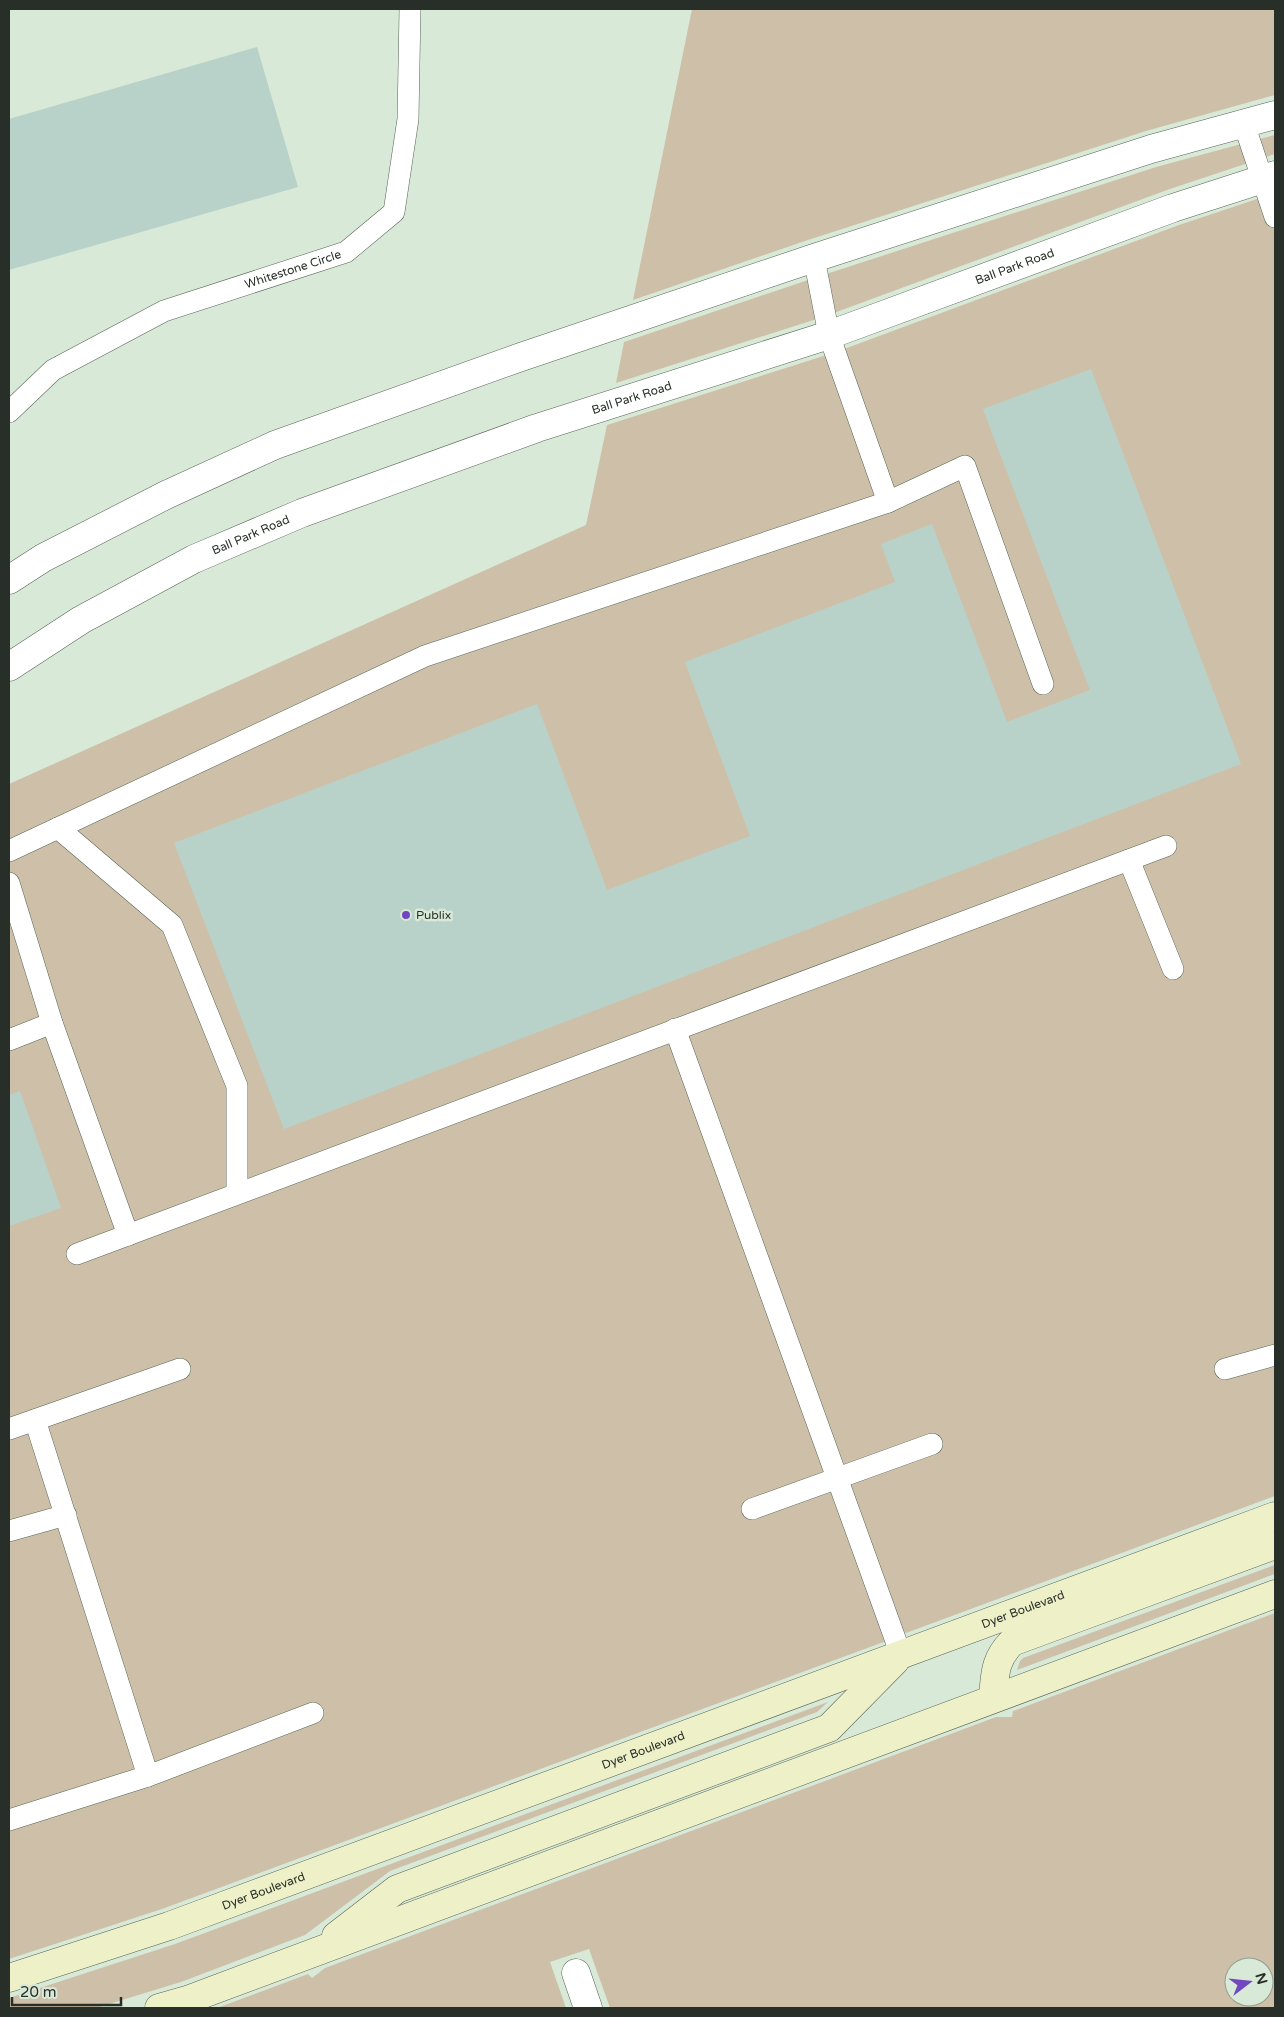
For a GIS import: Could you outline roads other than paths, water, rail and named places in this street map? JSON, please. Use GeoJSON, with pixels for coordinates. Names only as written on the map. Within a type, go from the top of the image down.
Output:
{"type":"FeatureCollection","features":[{"type":"Feature","properties":{"kind":"main road","name":"Dyer Boulevard"},"geometry":{"type":"LineString","coordinates":[[9,1978],[169,1926],[1275,1516]]}},
{"type":"Feature","properties":{"kind":"main road"},"geometry":{"type":"LineString","coordinates":[[993,1698],[996,1667],[1002,1652],[1012,1642],[1275,1545]]}},
{"type":"Feature","properties":{"kind":"main road"},"geometry":{"type":"LineString","coordinates":[[160,2008],[1275,1594]]}},
{"type":"Feature","properties":{"kind":"main road"},"geometry":{"type":"LineString","coordinates":[[315,1952],[397,1889],[829,1728],[901,1655]]}},
{"type":"Feature","properties":{"kind":"street"},"geometry":{"type":"LineString","coordinates":[[9,580],[52,553],[166,495],[275,445],[521,357],[814,258],[1152,149],[1275,115]]}},
{"type":"Feature","properties":{"kind":"street","name":"Ball Park Road"},"geometry":{"type":"LineString","coordinates":[[9,667],[81,620],[194,559],[302,513],[537,428],[829,335],[1173,208],[1269,177]]}},
{"type":"Feature","properties":{"kind":"street"},"geometry":{"type":"LineString","coordinates":[[576,1973],[588,2008]]}},
{"type":"Feature","properties":{"kind":"lane","name":"Whitestone Circle"},"geometry":{"type":"LineString","coordinates":[[9,412],[53,370],[164,312],[346,252],[394,212],[408,119],[410,9]]}},
{"type":"Feature","properties":{"kind":"lane"},"geometry":{"type":"LineString","coordinates":[[1244,124],[1269,177],[1275,217]]}},
{"type":"Feature","properties":{"kind":"lane"},"geometry":{"type":"LineString","coordinates":[[814,258],[829,335],[888,502]]}},
{"type":"Feature","properties":{"kind":"lane"},"geometry":{"type":"LineString","coordinates":[[9,851],[426,656],[888,502],[965,466],[1043,684]]}},
{"type":"Feature","properties":{"kind":"lane"},"geometry":{"type":"LineString","coordinates":[[58,828],[172,926],[237,1086],[237,1193]]}},
{"type":"Feature","properties":{"kind":"lane"},"geometry":{"type":"LineString","coordinates":[[77,1254],[1166,846]]}},
{"type":"Feature","properties":{"kind":"lane"},"geometry":{"type":"LineString","coordinates":[[1129,860],[1173,970]]}},
{"type":"Feature","properties":{"kind":"lane"},"geometry":{"type":"LineString","coordinates":[[9,884],[52,1022],[128,1235]]}},
{"type":"Feature","properties":{"kind":"lane"},"geometry":{"type":"LineString","coordinates":[[9,1040],[52,1022]]}},
{"type":"Feature","properties":{"kind":"lane"},"geometry":{"type":"LineString","coordinates":[[675,1029],[901,1655]]}},
{"type":"Feature","properties":{"kind":"lane"},"geometry":{"type":"LineString","coordinates":[[1225,1369],[1275,1355]]}},
{"type":"Feature","properties":{"kind":"lane"},"geometry":{"type":"LineString","coordinates":[[9,1429],[180,1369]]}},
{"type":"Feature","properties":{"kind":"lane"},"geometry":{"type":"LineString","coordinates":[[35,1420],[148,1776]]}},
{"type":"Feature","properties":{"kind":"lane"},"geometry":{"type":"LineString","coordinates":[[752,1509],[932,1444]]}},
{"type":"Feature","properties":{"kind":"lane"},"geometry":{"type":"LineString","coordinates":[[9,1531],[66,1515]]}},
{"type":"Feature","properties":{"kind":"lane"},"geometry":{"type":"LineString","coordinates":[[9,1820],[148,1776],[313,1713]]}},
{"type":"Feature","properties":{"kind":"place","name":"Publix"},"geometry":{"type":"Point","coordinates":[406,915]}}]}
